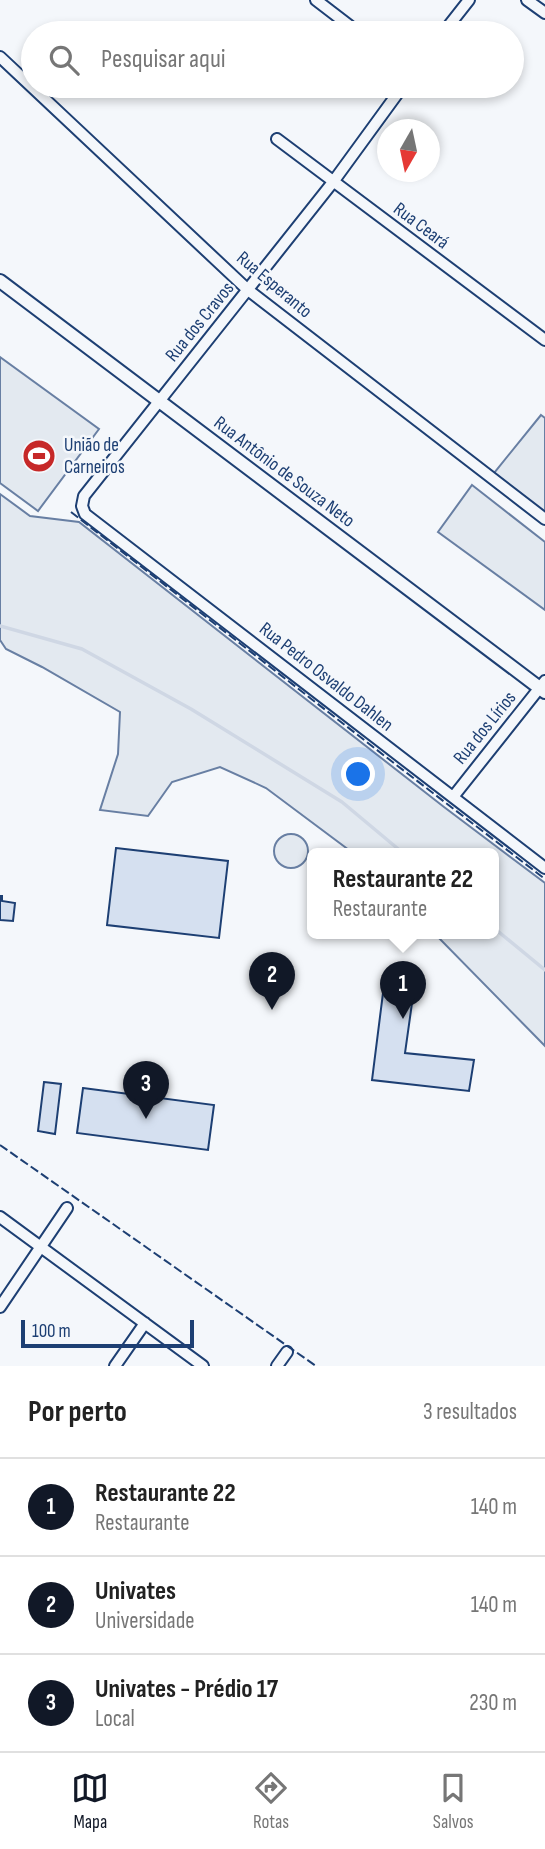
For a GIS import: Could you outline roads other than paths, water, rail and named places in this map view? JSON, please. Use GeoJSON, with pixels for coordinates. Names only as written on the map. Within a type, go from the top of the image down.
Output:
{"type":"FeatureCollection","features":[{"type":"Feature","properties":{"kind":"street"},"geometry":{"type":"LineString","coordinates":[[316,0],[343,21]]}},
{"type":"Feature","properties":{"kind":"street"},"geometry":{"type":"LineString","coordinates":[[452,21],[469,0]]}},
{"type":"Feature","properties":{"kind":"street"},"geometry":{"type":"LineString","coordinates":[[527,0],[545,13]]}},
{"type":"Feature","properties":{"kind":"street","name":"Rua Esperanto"},"geometry":{"type":"LineString","coordinates":[[0,57],[21,77]]}},
{"type":"Feature","properties":{"kind":"street","name":"Rua Esperanto"},"geometry":{"type":"LineString","coordinates":[[44,98],[248,290],[545,519]]}},
{"type":"Feature","properties":{"kind":"street","name":"Rua dos Cravos"},"geometry":{"type":"LineString","coordinates":[[85,514],[82,506],[84,496],[333,182],[394,98]]}},
{"type":"Feature","properties":{"kind":"street","name":"Rua Ceará"},"geometry":{"type":"LineString","coordinates":[[277,139],[545,340]]}},
{"type":"Feature","properties":{"kind":"street","name":"Rua Antônio de Souza Neto"},"geometry":{"type":"LineString","coordinates":[[0,281],[543,687]]}},
{"type":"Feature","properties":{"kind":"street","name":"Rua Pedro Osvaldo Dahlen"},"geometry":{"type":"LineString","coordinates":[[85,514],[545,868]]}},
{"type":"Feature","properties":{"kind":"street","name":"Rua dos Lírios"},"geometry":{"type":"LineString","coordinates":[[453,797],[543,687]]}},
{"type":"Feature","properties":{"kind":"street"},"geometry":{"type":"LineString","coordinates":[[0,1307],[67,1208]]}},
{"type":"Feature","properties":{"kind":"street"},"geometry":{"type":"LineString","coordinates":[[0,1217],[203,1366]]}},
{"type":"Feature","properties":{"kind":"street"},"geometry":{"type":"LineString","coordinates":[[115,1366],[145,1323]]}},
{"type":"Feature","properties":{"kind":"street"},"geometry":{"type":"LineString","coordinates":[[277,1366],[287,1352]]}},
{"type":"Feature","properties":{"kind":"waterway"},"geometry":{"type":"LineString","coordinates":[[0,626],[82,649],[191,709],[342,802],[397,848]]}},
{"type":"Feature","properties":{"kind":"waterway"},"geometry":{"type":"LineString","coordinates":[[499,932],[545,970]]}},
{"type":"Feature","properties":{"kind":"place","name":"União de Carneiros"},"geometry":{"type":"Point","coordinates":[39,456]}},
{"type":"Feature","properties":{"kind":"place","name":"Univates"},"geometry":{"type":"Point","coordinates":[272,1010]}},
{"type":"Feature","properties":{"kind":"place","name":"Restaurante 22"},"geometry":{"type":"Point","coordinates":[403,1019]}},
{"type":"Feature","properties":{"kind":"place","name":"Univates - Prédio 17"},"geometry":{"type":"Point","coordinates":[146,1119]}}]}
